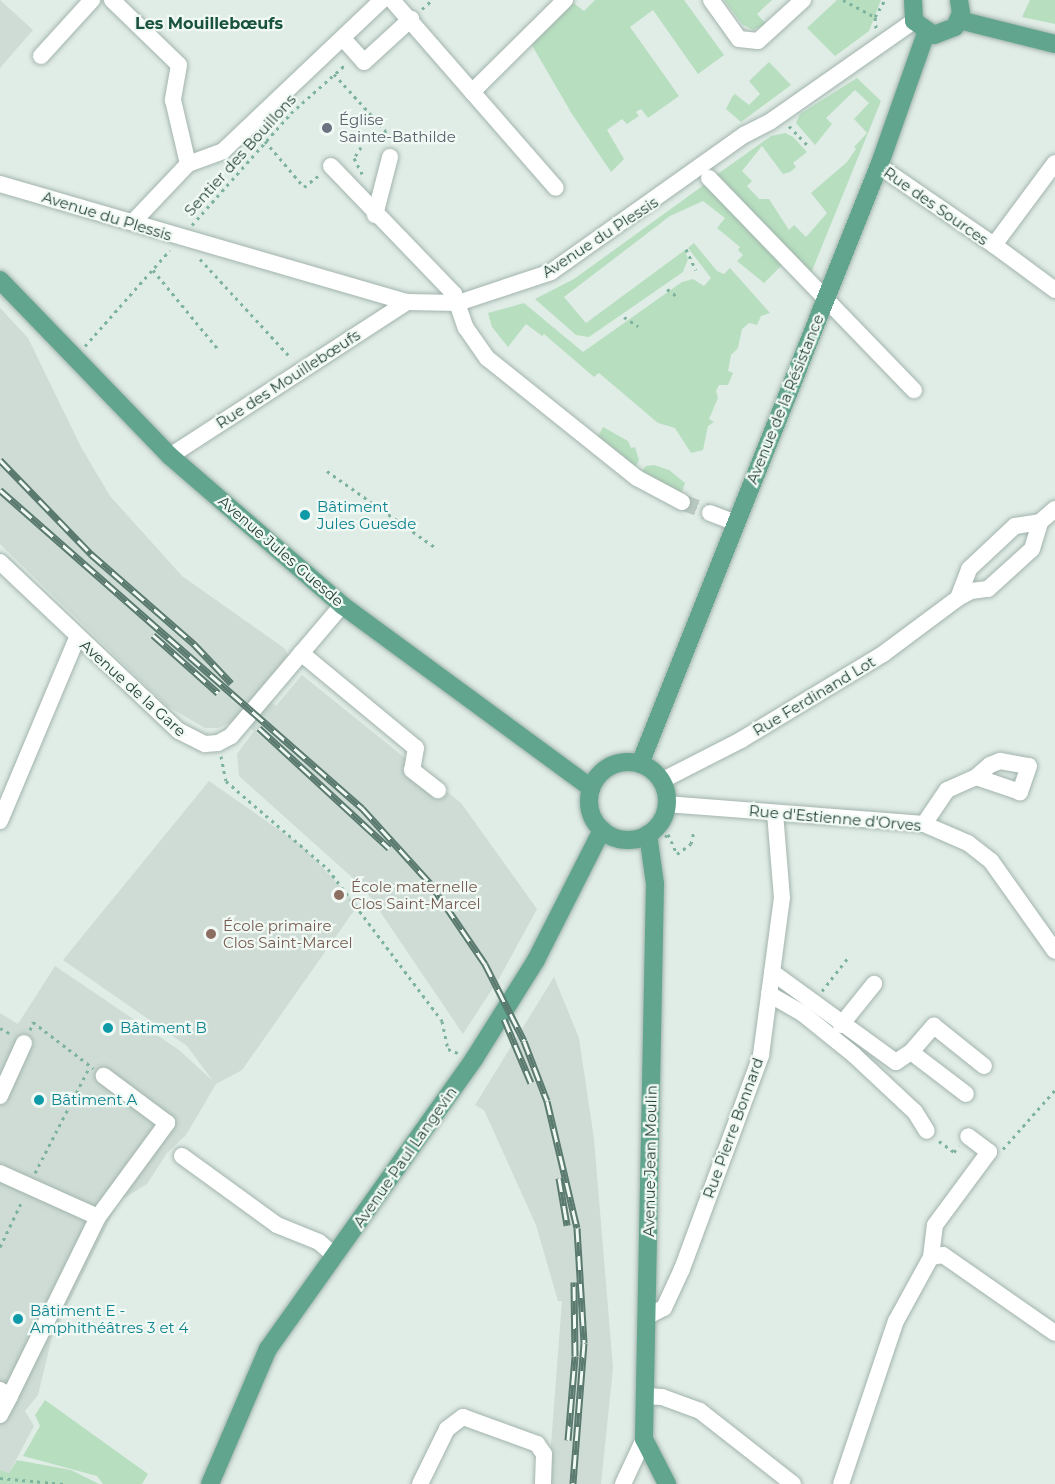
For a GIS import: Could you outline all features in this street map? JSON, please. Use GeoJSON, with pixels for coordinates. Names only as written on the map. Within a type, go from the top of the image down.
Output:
{"type":"FeatureCollection","features":[{"type":"Feature","properties":{"kind":"main road","name":"Avenue de la Résistance"},"geometry":{"type":"LineString","coordinates":[[640,764],[879,166],[920,27],[914,0]]}},
{"type":"Feature","properties":{"kind":"main road"},"geometry":{"type":"LineString","coordinates":[[959,0],[959,20]]}},
{"type":"Feature","properties":{"kind":"main road"},"geometry":{"type":"LineString","coordinates":[[920,27],[941,34],[959,20]]}},
{"type":"Feature","properties":{"kind":"main road"},"geometry":{"type":"LineString","coordinates":[[959,20],[1055,44]]}},
{"type":"Feature","properties":{"kind":"main road","name":"Avenue Jules Guesde"},"geometry":{"type":"LineString","coordinates":[[0,280],[170,456],[342,605],[591,788]]}},
{"type":"Feature","properties":{"kind":"main road"},"geometry":{"type":"LineString","coordinates":[[640,764],[662,781],[666,804],[664,816],[650,841],[624,840],[602,830],[590,810],[591,788],[611,766],[640,764]]}},
{"type":"Feature","properties":{"kind":"main road","name":"Avenue Paul Langevin"},"geometry":{"type":"LineString","coordinates":[[210,1484],[268,1349],[474,1059],[536,960],[602,830]]}},
{"type":"Feature","properties":{"kind":"main road","name":"Avenue Jean Moulin"},"geometry":{"type":"LineString","coordinates":[[650,841],[656,884],[644,1439],[668,1484]]}},
{"type":"Feature","properties":{"kind":"street"},"geometry":{"type":"LineString","coordinates":[[41,56],[92,0]]}},
{"type":"Feature","properties":{"kind":"street"},"geometry":{"type":"LineString","coordinates":[[112,0],[179,65],[173,100],[188,164]]}},
{"type":"Feature","properties":{"kind":"street"},"geometry":{"type":"LineString","coordinates":[[133,222],[188,164],[223,151],[382,0]]}},
{"type":"Feature","properties":{"kind":"street"},"geometry":{"type":"LineString","coordinates":[[392,0],[556,188]]}},
{"type":"Feature","properties":{"kind":"street"},"geometry":{"type":"LineString","coordinates":[[472,92],[565,0]]}},
{"type":"Feature","properties":{"kind":"street"},"geometry":{"type":"LineString","coordinates":[[711,0],[740,39],[758,41],[803,0]]}},
{"type":"Feature","properties":{"kind":"street"},"geometry":{"type":"LineString","coordinates":[[353,49],[364,62],[411,20]]}},
{"type":"Feature","properties":{"kind":"street","name":"Avenue du Plessis"},"geometry":{"type":"LineString","coordinates":[[0,184],[407,302],[458,303],[551,272],[744,135],[771,121],[920,27]]}},
{"type":"Feature","properties":{"kind":"street"},"geometry":{"type":"LineString","coordinates":[[375,215],[385,185],[390,157]]}},
{"type":"Feature","properties":{"kind":"street","name":"Rue des Sources"},"geometry":{"type":"LineString","coordinates":[[994,245],[1055,163]]}},
{"type":"Feature","properties":{"kind":"street"},"geometry":{"type":"LineString","coordinates":[[331,166],[375,215],[454,294],[466,328],[487,358],[637,478],[682,502]]}},
{"type":"Feature","properties":{"kind":"street","name":"Rue des Sources"},"geometry":{"type":"LineString","coordinates":[[879,166],[1055,290]]}},
{"type":"Feature","properties":{"kind":"street"},"geometry":{"type":"LineString","coordinates":[[710,178],[914,390]]}},
{"type":"Feature","properties":{"kind":"street","name":"Rue des Mouillebœufs"},"geometry":{"type":"LineString","coordinates":[[170,456],[407,302]]}},
{"type":"Feature","properties":{"kind":"street"},"geometry":{"type":"LineString","coordinates":[[958,598],[969,569],[1007,533],[1015,526],[1040,522],[1055,509]]}},
{"type":"Feature","properties":{"kind":"street"},"geometry":{"type":"LineString","coordinates":[[710,513],[736,523]]}},
{"type":"Feature","properties":{"kind":"street","name":"Rue Ferdinand Lot"},"geometry":{"type":"LineString","coordinates":[[662,781],[741,740],[884,654],[958,598],[971,591],[988,589],[1032,549],[1040,522]]}},
{"type":"Feature","properties":{"kind":"street","name":"Avenue de la Gare"},"geometry":{"type":"LineString","coordinates":[[0,562],[77,638],[179,731],[205,744],[218,743]]}},
{"type":"Feature","properties":{"kind":"street"},"geometry":{"type":"LineString","coordinates":[[218,743],[231,736],[342,605]]}},
{"type":"Feature","properties":{"kind":"street"},"geometry":{"type":"LineString","coordinates":[[0,821],[77,638]]}},
{"type":"Feature","properties":{"kind":"street"},"geometry":{"type":"LineString","coordinates":[[301,653],[416,748],[412,770],[438,790]]}},
{"type":"Feature","properties":{"kind":"street"},"geometry":{"type":"LineString","coordinates":[[924,824],[947,790],[976,777]]}},
{"type":"Feature","properties":{"kind":"street","name":"Rue d'Estienne d'Orves"},"geometry":{"type":"LineString","coordinates":[[666,804],[924,824],[968,843],[991,861],[1055,951]]}},
{"type":"Feature","properties":{"kind":"street","name":"Rue Pierre Bonnard"},"geometry":{"type":"LineString","coordinates":[[646,1317],[664,1308],[682,1269],[761,1055],[782,898],[775,813]]}},
{"type":"Feature","properties":{"kind":"street"},"geometry":{"type":"LineString","coordinates":[[772,972],[841,1025],[896,1062],[911,1052],[934,1026],[984,1066]]}},
{"type":"Feature","properties":{"kind":"street"},"geometry":{"type":"LineString","coordinates":[[841,1025],[874,984]]}},
{"type":"Feature","properties":{"kind":"street"},"geometry":{"type":"LineString","coordinates":[[769,994],[802,1013],[854,1055],[915,1112],[927,1131]]}},
{"type":"Feature","properties":{"kind":"street"},"geometry":{"type":"LineString","coordinates":[[0,1096],[18,1039]]}},
{"type":"Feature","properties":{"kind":"street"},"geometry":{"type":"LineString","coordinates":[[911,1052],[966,1094]]}},
{"type":"Feature","properties":{"kind":"street"},"geometry":{"type":"LineString","coordinates":[[0,1415],[5,1393],[98,1217],[167,1123],[104,1076]]}},
{"type":"Feature","properties":{"kind":"street"},"geometry":{"type":"LineString","coordinates":[[841,1484],[896,1321],[931,1257],[935,1225],[989,1152],[968,1136]]}},
{"type":"Feature","properties":{"kind":"street"},"geometry":{"type":"LineString","coordinates":[[182,1156],[277,1225],[319,1242],[335,1257]]}},
{"type":"Feature","properties":{"kind":"street"},"geometry":{"type":"LineString","coordinates":[[0,1173],[98,1217]]}},
{"type":"Feature","properties":{"kind":"street"},"geometry":{"type":"LineString","coordinates":[[931,1257],[943,1255],[1055,1333]]}},
{"type":"Feature","properties":{"kind":"street"},"geometry":{"type":"LineString","coordinates":[[645,1396],[662,1397],[700,1411],[793,1484]]}},
{"type":"Feature","properties":{"kind":"street"},"geometry":{"type":"LineString","coordinates":[[420,1484],[447,1429],[457,1419],[472,1418],[531,1440],[544,1454],[543,1484]]}},
{"type":"Feature","properties":{"kind":"street"},"geometry":{"type":"LineString","coordinates":[[623,1484],[644,1439]]}},
{"type":"Feature","properties":{"kind":"path"},"geometry":{"type":"LineString","coordinates":[[843,0],[875,17]]}},
{"type":"Feature","properties":{"kind":"path"},"geometry":{"type":"LineString","coordinates":[[877,30],[875,17],[885,0]]}},
{"type":"Feature","properties":{"kind":"path","name":"Sentier des Bouillons"},"geometry":{"type":"LineString","coordinates":[[74,358],[265,141],[334,74],[353,49]]}},
{"type":"Feature","properties":{"kind":"path"},"geometry":{"type":"LineString","coordinates":[[334,74],[385,130],[390,157]]}},
{"type":"Feature","properties":{"kind":"path"},"geometry":{"type":"LineString","coordinates":[[785,123],[809,147]]}},
{"type":"Feature","properties":{"kind":"path"},"geometry":{"type":"LineString","coordinates":[[265,141],[304,187],[331,166]]}},
{"type":"Feature","properties":{"kind":"path"},"geometry":{"type":"LineString","coordinates":[[361,147],[354,158],[363,175],[385,185]]}},
{"type":"Feature","properties":{"kind":"path"},"geometry":{"type":"LineString","coordinates":[[180,238],[303,370]]}},
{"type":"Feature","properties":{"kind":"path"},"geometry":{"type":"LineString","coordinates":[[686,249],[696,270]]}},
{"type":"Feature","properties":{"kind":"path"},"geometry":{"type":"LineString","coordinates":[[152,269],[218,349]]}},
{"type":"Feature","properties":{"kind":"path"},"geometry":{"type":"LineString","coordinates":[[667,289],[678,297]]}},
{"type":"Feature","properties":{"kind":"path"},"geometry":{"type":"LineString","coordinates":[[624,317],[638,326]]}},
{"type":"Feature","properties":{"kind":"path"},"geometry":{"type":"LineString","coordinates":[[327,471],[436,549]]}},
{"type":"Feature","properties":{"kind":"path"},"geometry":{"type":"LineString","coordinates":[[218,743],[226,781],[328,869],[442,1021],[448,1049],[474,1059]]}},
{"type":"Feature","properties":{"kind":"path"},"geometry":{"type":"LineString","coordinates":[[650,841],[668,834],[677,854],[691,844],[694,831]]}},
{"type":"Feature","properties":{"kind":"path"},"geometry":{"type":"LineString","coordinates":[[818,997],[847,959]]}},
{"type":"Feature","properties":{"kind":"path"},"geometry":{"type":"LineString","coordinates":[[33,1022],[104,1076]]}},
{"type":"Feature","properties":{"kind":"path"},"geometry":{"type":"LineString","coordinates":[[0,1028],[18,1039]]}},
{"type":"Feature","properties":{"kind":"path"},"geometry":{"type":"LineString","coordinates":[[0,1247],[90,1066]]}},
{"type":"Feature","properties":{"kind":"path"},"geometry":{"type":"LineString","coordinates":[[927,1131],[954,1152],[968,1136]]}},
{"type":"Feature","properties":{"kind":"path"},"geometry":{"type":"LineString","coordinates":[[0,1478],[64,1484]]}},
{"type":"Feature","properties":{"kind":"shaded area"},"geometry":{"type":"Polygon","coordinates":[[[0,0],[33,30],[0,68],[0,0]]]}},
{"type":"Feature","properties":{"kind":"shaded area"},"geometry":{"type":"Polygon","coordinates":[[[0,308],[28,338],[81,447],[110,496],[182,576],[284,648],[290,658],[261,694],[276,706],[302,675],[461,803],[537,909],[500,977],[463,1034],[364,888],[239,776],[237,754],[254,731],[239,719],[218,728],[205,728],[167,706],[0,544],[0,308]]]}},
{"type":"Feature","properties":{"kind":"shaded area"},"geometry":{"type":"Polygon","coordinates":[[[209,781],[302,846],[358,905],[242,1070],[216,1084],[186,1135],[167,1153],[147,1184],[119,1201],[52,1337],[38,1395],[25,1411],[34,1426],[9,1473],[0,1470],[0,1013],[18,1024],[55,966],[179,1050],[213,1081],[187,1046],[63,960],[209,781]]]}},
{"type":"Feature","properties":{"kind":"shaded area"},"geometry":{"type":"Polygon","coordinates":[[[554,977],[579,1038],[594,1139],[613,1368],[601,1484],[548,1484],[562,1301],[558,1301],[536,1225],[484,1110],[475,1105],[554,977]]]}},
{"type":"Feature","properties":{"kind":"green space"},"geometry":{"type":"Polygon","coordinates":[[[595,0],[684,0],[724,55],[698,74],[653,10],[630,27],[679,96],[648,118],[641,109],[636,112],[639,116],[627,124],[622,119],[607,130],[624,159],[611,172],[572,114],[530,42],[571,1],[584,11],[595,0]]]}},
{"type":"Feature","properties":{"kind":"green space"},"geometry":{"type":"Polygon","coordinates":[[[724,0],[772,0],[757,14],[766,24],[753,30],[742,24],[724,0]]]}},
{"type":"Feature","properties":{"kind":"green space"},"geometry":{"type":"Polygon","coordinates":[[[837,0],[881,0],[869,31],[835,56],[807,28],[837,0]]]}},
{"type":"Feature","properties":{"kind":"green space"},"geometry":{"type":"Polygon","coordinates":[[[1030,0],[1055,0],[1055,24],[1022,17],[1030,0]]]}},
{"type":"Feature","properties":{"kind":"green space"},"geometry":{"type":"Polygon","coordinates":[[[769,62],[791,85],[741,122],[726,109],[735,94],[749,105],[760,94],[749,81],[769,62]]]}},
{"type":"Feature","properties":{"kind":"green space"},"geometry":{"type":"Polygon","coordinates":[[[857,78],[881,101],[809,278],[712,178],[771,136],[785,133],[793,137],[807,152],[793,163],[796,167],[790,172],[783,174],[762,146],[742,171],[752,181],[747,186],[759,199],[769,199],[789,230],[794,225],[806,237],[827,213],[811,193],[847,162],[856,149],[854,147],[867,133],[854,119],[869,103],[855,90],[826,118],[832,124],[815,145],[796,123],[800,114],[857,78]]]}},
{"type":"Feature","properties":{"kind":"green space"},"geometry":{"type":"Polygon","coordinates":[[[708,182],[785,262],[764,283],[737,261],[743,255],[738,250],[740,247],[717,228],[725,218],[703,201],[670,216],[564,297],[586,323],[685,250],[688,259],[683,272],[589,337],[576,335],[535,299],[574,279],[708,182]]]}},
{"type":"Feature","properties":{"kind":"green space"},"geometry":{"type":"Polygon","coordinates":[[[694,243],[717,271],[724,274],[730,268],[770,313],[761,316],[757,325],[749,323],[742,329],[738,348],[731,355],[728,371],[733,373],[728,385],[719,385],[716,391],[718,398],[709,419],[714,422],[708,426],[703,450],[691,453],[675,428],[658,423],[599,373],[594,377],[544,334],[542,336],[526,324],[508,347],[492,327],[488,313],[524,303],[583,352],[682,282],[693,279],[704,286],[711,278],[688,248],[694,243]]]}},
{"type":"Feature","properties":{"kind":"green space"},"geometry":{"type":"Polygon","coordinates":[[[603,427],[628,441],[631,448],[635,447],[639,460],[636,466],[596,440],[603,427]]]}},
{"type":"Feature","properties":{"kind":"green space"},"geometry":{"type":"Polygon","coordinates":[[[654,465],[669,470],[685,483],[681,494],[641,473],[646,466],[654,465]]]}},
{"type":"Feature","properties":{"kind":"green space"},"geometry":{"type":"Polygon","coordinates":[[[45,1400],[148,1474],[142,1484],[103,1484],[97,1476],[23,1456],[40,1426],[35,1415],[45,1400]]]}},
{"type":"Feature","properties":{"kind":"green space"},"geometry":{"type":"Polygon","coordinates":[[[17,1460],[71,1470],[99,1484],[0,1484],[0,1470],[9,1473],[17,1460]]]}},
{"type":"Feature","properties":{"kind":"tunnel"},"geometry":{"type":"LineString","coordinates":[[682,502],[710,513]]}},
{"type":"Feature","properties":{"kind":"railway"},"geometry":{"type":"LineString","coordinates":[[0,460],[91,554],[194,644],[231,683]]}},
{"type":"Feature","properties":{"kind":"railway"},"geometry":{"type":"LineString","coordinates":[[0,490],[362,808],[430,883],[485,964],[524,1041],[547,1101],[577,1228],[584,1343],[573,1484]]}},
{"type":"Feature","properties":{"kind":"railway"},"geometry":{"type":"LineString","coordinates":[[153,635],[218,693]]}},
{"type":"Feature","properties":{"kind":"railway"},"geometry":{"type":"LineString","coordinates":[[259,728],[389,848]]}},
{"type":"Feature","properties":{"kind":"railway"},"geometry":{"type":"LineString","coordinates":[[504,1019],[531,1083]]}},
{"type":"Feature","properties":{"kind":"railway"},"geometry":{"type":"LineString","coordinates":[[559,1178],[567,1225]]}},
{"type":"Feature","properties":{"kind":"railway"},"geometry":{"type":"LineString","coordinates":[[568,1440],[575,1356],[574,1282]]}},
{"type":"Feature","properties":{"kind":"place","name":"Église Sainte-Bathilde"},"geometry":{"type":"Point","coordinates":[327,128]}},
{"type":"Feature","properties":{"kind":"place","name":"Bâtiment Jules Guesde"},"geometry":{"type":"Point","coordinates":[305,515]}},
{"type":"Feature","properties":{"kind":"place","name":"École maternelle Clos Saint-Marcel"},"geometry":{"type":"Point","coordinates":[339,895]}},
{"type":"Feature","properties":{"kind":"place","name":"École primaire Clos Saint-Marcel"},"geometry":{"type":"Point","coordinates":[211,934]}},
{"type":"Feature","properties":{"kind":"place","name":"Bâtiment B"},"geometry":{"type":"Point","coordinates":[108,1028]}},
{"type":"Feature","properties":{"kind":"place","name":"Bâtiment A"},"geometry":{"type":"Point","coordinates":[39,1100]}},
{"type":"Feature","properties":{"kind":"place","name":"Bâtiment E - Amphithéâtres 3 et 4"},"geometry":{"type":"Point","coordinates":[18,1319]}},
{"type":"Feature","properties":{"kind":"district","name":"Les Mouillebœufs"},"geometry":{"type":"Point","coordinates":[209,24]}}]}
